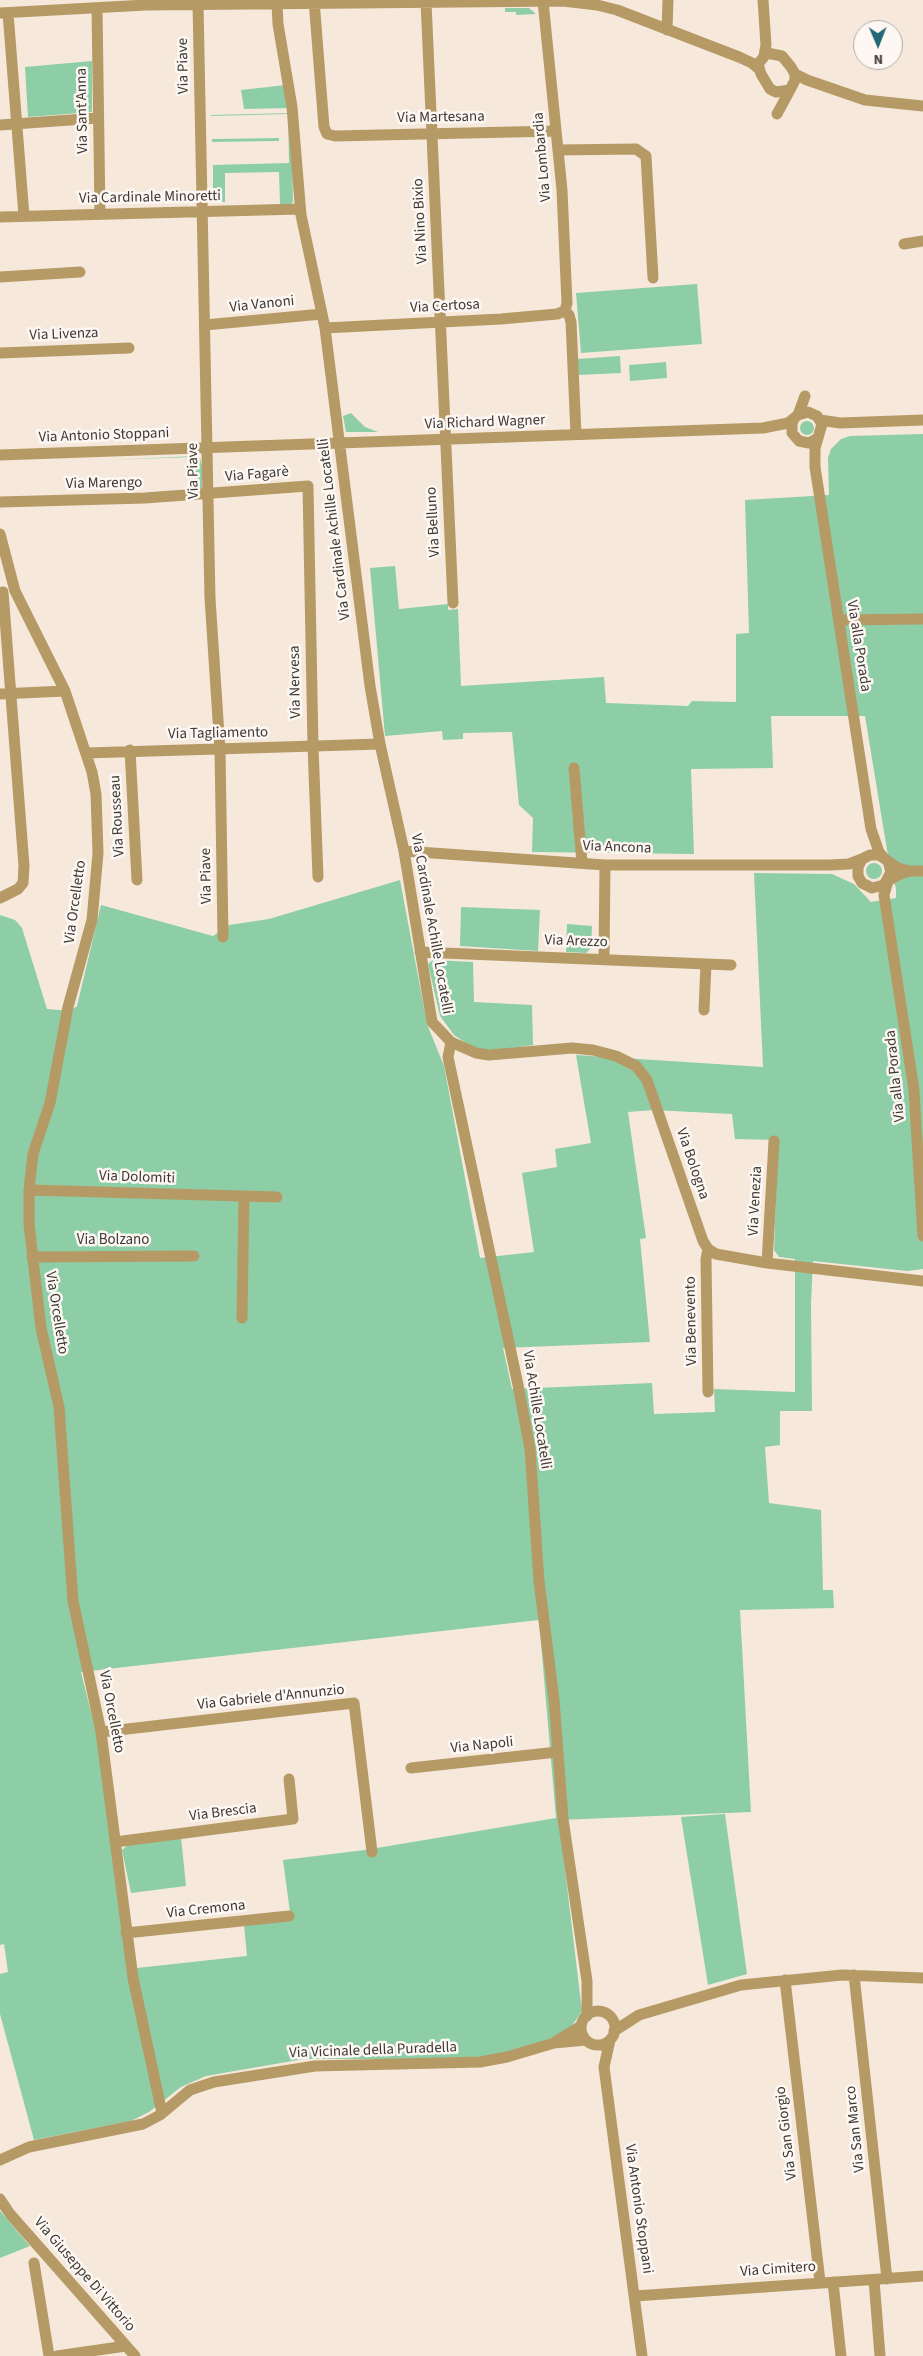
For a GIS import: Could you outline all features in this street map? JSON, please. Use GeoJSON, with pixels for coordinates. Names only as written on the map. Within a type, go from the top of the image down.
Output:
{"type":"FeatureCollection","features":[{"type":"Feature","properties":{"kind":"street"},"geometry":{"type":"LineString","coordinates":[[24,216],[17,124],[4,13],[31,6],[97,8],[146,2],[198,4],[563,0],[605,6],[739,57],[761,61]]}},
{"type":"Feature","properties":{"kind":"street"},"geometry":{"type":"LineString","coordinates":[[667,30],[668,0]]}},
{"type":"Feature","properties":{"kind":"street"},"geometry":{"type":"LineString","coordinates":[[761,61],[768,53],[785,59],[793,83],[777,114],[761,61],[766,45],[763,0]]}},
{"type":"Feature","properties":{"kind":"street","name":"Via Lombardia"},"geometry":{"type":"LineString","coordinates":[[543,1],[558,150],[566,258],[567,303],[565,311],[570,315],[571,322],[576,434]]}},
{"type":"Feature","properties":{"kind":"street","name":"Via Martesana"},"geometry":{"type":"LineString","coordinates":[[314,2],[324,127],[327,134],[335,136],[556,131]]}},
{"type":"Feature","properties":{"kind":"street","name":"Via Nino Bixio"},"geometry":{"type":"LineString","coordinates":[[426,2],[445,439]]}},
{"type":"Feature","properties":{"kind":"street","name":"Via Cardinale Achille Locatelli"},"geometry":{"type":"LineString","coordinates":[[277,3],[278,24],[292,107],[300,209],[325,328],[355,572],[380,744],[404,851],[432,1022],[451,1042]]}},
{"type":"Feature","properties":{"kind":"street","name":"Via Piave"},"geometry":{"type":"LineString","coordinates":[[198,4],[210,598],[220,750],[223,937]]}},
{"type":"Feature","properties":{"kind":"street","name":"Via Sant'Anna"},"geometry":{"type":"LineString","coordinates":[[97,8],[100,214]]}},
{"type":"Feature","properties":{"kind":"street"},"geometry":{"type":"LineString","coordinates":[[765,27],[770,44],[778,55]]}},
{"type":"Feature","properties":{"kind":"street"},"geometry":{"type":"LineString","coordinates":[[770,89],[782,93],[793,83],[817,84],[865,100],[923,106]]}},
{"type":"Feature","properties":{"kind":"street"},"geometry":{"type":"LineString","coordinates":[[0,125],[98,118]]}},
{"type":"Feature","properties":{"kind":"street"},"geometry":{"type":"LineString","coordinates":[[558,150],[636,149],[646,156],[653,278]]}},
{"type":"Feature","properties":{"kind":"street","name":"Via Cardinale Minoretti"},"geometry":{"type":"LineString","coordinates":[[0,217],[300,209]]}},
{"type":"Feature","properties":{"kind":"street"},"geometry":{"type":"LineString","coordinates":[[904,244],[923,241]]}},
{"type":"Feature","properties":{"kind":"street"},"geometry":{"type":"LineString","coordinates":[[0,278],[80,272]]}},
{"type":"Feature","properties":{"kind":"street","name":"Via Certosa"},"geometry":{"type":"LineString","coordinates":[[325,328],[543,315],[565,311]]}},
{"type":"Feature","properties":{"kind":"street","name":"Via Vanoni"},"geometry":{"type":"LineString","coordinates":[[205,324],[322,314]]}},
{"type":"Feature","properties":{"kind":"street","name":"Via Livenza"},"geometry":{"type":"LineString","coordinates":[[0,353],[129,348]]}},
{"type":"Feature","properties":{"kind":"street"},"geometry":{"type":"LineString","coordinates":[[820,436],[816,417],[805,396],[791,428],[797,440],[809,443],[840,424]]}},
{"type":"Feature","properties":{"kind":"street"},"geometry":{"type":"LineString","coordinates":[[796,417],[816,417],[840,424],[923,420]]}},
{"type":"Feature","properties":{"kind":"street","name":"Via Richard Wagner"},"geometry":{"type":"LineString","coordinates":[[208,448],[763,428],[780,426],[796,417]]}},
{"type":"Feature","properties":{"kind":"street","name":"Via Richard Wagner"},"geometry":{"type":"LineString","coordinates":[[763,428],[781,431],[797,440]]}},
{"type":"Feature","properties":{"kind":"street","name":"Via alla Porada"},"geometry":{"type":"LineString","coordinates":[[820,436],[815,448],[815,467],[871,830],[880,852],[886,860]]}},
{"type":"Feature","properties":{"kind":"street","name":"Via Belluno"},"geometry":{"type":"LineString","coordinates":[[445,439],[454,603]]}},
{"type":"Feature","properties":{"kind":"street","name":"Via alla Porada"},"geometry":{"type":"LineString","coordinates":[[797,440],[811,457],[815,467]]}},
{"type":"Feature","properties":{"kind":"street","name":"Via Antonio Stoppani"},"geometry":{"type":"LineString","coordinates":[[0,455],[208,448]]}},
{"type":"Feature","properties":{"kind":"street","name":"Via Fagarè"},"geometry":{"type":"LineString","coordinates":[[209,494],[308,486]]}},
{"type":"Feature","properties":{"kind":"street","name":"Via Nervesa"},"geometry":{"type":"LineString","coordinates":[[308,486],[312,746],[318,877]]}},
{"type":"Feature","properties":{"kind":"street","name":"Via Marengo"},"geometry":{"type":"LineString","coordinates":[[0,502],[84,498],[110,500],[209,494]]}},
{"type":"Feature","properties":{"kind":"street","name":"Via Orcelletto"},"geometry":{"type":"LineString","coordinates":[[0,534],[15,591],[65,691],[86,753],[96,794],[98,816],[96,888],[92,920],[68,1007],[50,1103],[33,1154],[29,1190],[32,1257],[41,1328],[59,1407],[73,1601],[101,1732],[133,1978],[162,2113]]}},
{"type":"Feature","properties":{"kind":"street"},"geometry":{"type":"LineString","coordinates":[[0,898],[18,890],[23,883],[24,866],[5,694],[1,592],[15,591]]}},
{"type":"Feature","properties":{"kind":"street"},"geometry":{"type":"LineString","coordinates":[[839,620],[923,619]]}},
{"type":"Feature","properties":{"kind":"street"},"geometry":{"type":"LineString","coordinates":[[5,694],[65,691]]}},
{"type":"Feature","properties":{"kind":"street","name":"Via Tagliamento"},"geometry":{"type":"LineString","coordinates":[[86,753],[130,750],[220,750],[380,744]]}},
{"type":"Feature","properties":{"kind":"street","name":"Via Rousseau"},"geometry":{"type":"LineString","coordinates":[[130,750],[137,880]]}},
{"type":"Feature","properties":{"kind":"street"},"geometry":{"type":"LineString","coordinates":[[574,768],[582,863]]}},
{"type":"Feature","properties":{"kind":"street","name":"Via alla Porada"},"geometry":{"type":"LineString","coordinates":[[864,858],[871,830]]}},
{"type":"Feature","properties":{"kind":"street","name":"Via Ancona"},"geometry":{"type":"LineString","coordinates":[[404,851],[606,864],[830,865],[849,864],[864,858]]}},
{"type":"Feature","properties":{"kind":"street"},"geometry":{"type":"LineString","coordinates":[[909,871],[877,888],[862,883],[858,867],[864,858],[875,854],[898,868],[909,871],[923,871]]}},
{"type":"Feature","properties":{"kind":"street"},"geometry":{"type":"LineString","coordinates":[[886,860],[891,872],[888,881]]}},
{"type":"Feature","properties":{"kind":"street"},"geometry":{"type":"LineString","coordinates":[[604,958],[606,864]]}},
{"type":"Feature","properties":{"kind":"street","name":"Via Ancona"},"geometry":{"type":"LineString","coordinates":[[830,865],[862,883]]}},
{"type":"Feature","properties":{"kind":"street","name":"Via alla Porada"},"geometry":{"type":"LineString","coordinates":[[888,881],[884,895],[886,913],[914,1090],[923,1236]]}},
{"type":"Feature","properties":{"kind":"street","name":"Via alla Porada"},"geometry":{"type":"LineString","coordinates":[[862,883],[886,913]]}},
{"type":"Feature","properties":{"kind":"street","name":"Via Arezzo"},"geometry":{"type":"LineString","coordinates":[[420,952],[604,958],[731,965]]}},
{"type":"Feature","properties":{"kind":"street"},"geometry":{"type":"LineString","coordinates":[[704,1010],[706,964]]}},
{"type":"Feature","properties":{"kind":"street","name":"Via Bologna"},"geometry":{"type":"LineString","coordinates":[[451,1042],[464,1049],[489,1055],[572,1048],[593,1050],[616,1056],[636,1066],[647,1080],[703,1241],[708,1249]]}},
{"type":"Feature","properties":{"kind":"street","name":"Via Achille Locatelli"},"geometry":{"type":"LineString","coordinates":[[451,1042],[448,1057],[530,1449],[539,1580],[554,1700],[563,1819],[587,1981]]}},
{"type":"Feature","properties":{"kind":"street","name":"Via Venezia"},"geometry":{"type":"LineString","coordinates":[[768,1262],[774,1141]]}},
{"type":"Feature","properties":{"kind":"street","name":"Via Dolomiti"},"geometry":{"type":"LineString","coordinates":[[29,1190],[276,1197]]}},
{"type":"Feature","properties":{"kind":"street"},"geometry":{"type":"LineString","coordinates":[[242,1318],[244,1196]]}},
{"type":"Feature","properties":{"kind":"street"},"geometry":{"type":"LineString","coordinates":[[708,1249],[723,1256],[923,1281]]}},
{"type":"Feature","properties":{"kind":"street","name":"Via Benevento"},"geometry":{"type":"LineString","coordinates":[[708,1249],[706,1258],[708,1392]]}},
{"type":"Feature","properties":{"kind":"street","name":"Via Bolzano"},"geometry":{"type":"LineString","coordinates":[[32,1257],[194,1256]]}},
{"type":"Feature","properties":{"kind":"street","name":"Via Gabriele d'Annunzio"},"geometry":{"type":"LineString","coordinates":[[101,1732],[354,1703],[372,1852]]}},
{"type":"Feature","properties":{"kind":"street","name":"Via Napoli"},"geometry":{"type":"LineString","coordinates":[[410,1768],[557,1752]]}},
{"type":"Feature","properties":{"kind":"street","name":"Via Brescia"},"geometry":{"type":"LineString","coordinates":[[115,1842],[294,1819],[289,1778]]}},
{"type":"Feature","properties":{"kind":"street","name":"Via Cremona"},"geometry":{"type":"LineString","coordinates":[[126,1933],[289,1916]]}},
{"type":"Feature","properties":{"kind":"street"},"geometry":{"type":"LineString","coordinates":[[584,2021],[596,2012],[639,2015],[732,1987],[785,1980],[854,1975],[923,1978]]}},
{"type":"Feature","properties":{"kind":"street","name":"Via San Marco"},"geometry":{"type":"LineString","coordinates":[[854,1975],[887,2279]]}},
{"type":"Feature","properties":{"kind":"street","name":"Via San Giorgio"},"geometry":{"type":"LineString","coordinates":[[785,1980],[820,2282]]}},
{"type":"Feature","properties":{"kind":"street"},"geometry":{"type":"LineString","coordinates":[[587,1981],[605,2014],[614,2025],[612,2035]]}},
{"type":"Feature","properties":{"kind":"street"},"geometry":{"type":"LineString","coordinates":[[587,1981],[584,2021],[589,2042],[602,2044],[639,2015]]}},
{"type":"Feature","properties":{"kind":"street","name":"Via Vicinale della Puradella"},"geometry":{"type":"LineString","coordinates":[[554,2043],[584,2021]]}},
{"type":"Feature","properties":{"kind":"street","name":"Via Antonio Stoppani"},"geometry":{"type":"LineString","coordinates":[[612,2035],[604,2067],[642,2356]]}},
{"type":"Feature","properties":{"kind":"street","name":"Via Antonio Stoppani"},"geometry":{"type":"LineString","coordinates":[[589,2042],[604,2067]]}},
{"type":"Feature","properties":{"kind":"street","name":"Via Vicinale della Puradella"},"geometry":{"type":"LineString","coordinates":[[3,2157],[29,2147],[137,2126],[151,2120],[184,2094],[202,2085],[275,2071],[323,2065],[480,2062],[514,2056],[554,2043],[589,2042]]}},
{"type":"Feature","properties":{"kind":"street"},"geometry":{"type":"LineString","coordinates":[[0,2167],[3,2157]]}},
{"type":"Feature","properties":{"kind":"street","name":"Via Giuseppe Di Vittorio"},"geometry":{"type":"LineString","coordinates":[[0,2199],[10,2214],[135,2356]]}},
{"type":"Feature","properties":{"kind":"street","name":"Via Giuseppe Di Vittorio"},"geometry":{"type":"LineString","coordinates":[[0,2206],[10,2214]]}},
{"type":"Feature","properties":{"kind":"street"},"geometry":{"type":"LineString","coordinates":[[34,2263],[49,2356]]}},
{"type":"Feature","properties":{"kind":"street","name":"Via Cimitero"},"geometry":{"type":"LineString","coordinates":[[635,2296],[923,2276]]}},
{"type":"Feature","properties":{"kind":"street"},"geometry":{"type":"LineString","coordinates":[[874,2280],[880,2356]]}},
{"type":"Feature","properties":{"kind":"street"},"geometry":{"type":"LineString","coordinates":[[833,2282],[841,2356]]}},
{"type":"Feature","properties":{"kind":"street"},"geometry":{"type":"LineString","coordinates":[[57,2356],[126,2346]]}},
{"type":"Feature","properties":{"kind":"green space"},"geometry":{"type":"Polygon","coordinates":[[[505,8],[529,8],[536,14],[516,15],[516,12],[505,12],[505,8]]]}},
{"type":"Feature","properties":{"kind":"green space"},"geometry":{"type":"Polygon","coordinates":[[[92,61],[92,112],[28,117],[25,67],[92,61]]]}},
{"type":"Feature","properties":{"kind":"green space"},"geometry":{"type":"Polygon","coordinates":[[[286,85],[290,108],[244,109],[241,90],[286,85]]]}},
{"type":"Feature","properties":{"kind":"green space"},"geometry":{"type":"Polygon","coordinates":[[[291,113],[293,202],[291,204],[280,204],[279,172],[225,173],[225,202],[213,202],[213,165],[289,163],[288,114],[211,115],[291,113]]]}},
{"type":"Feature","properties":{"kind":"green space"},"geometry":{"type":"Polygon","coordinates":[[[279,138],[279,141],[212,142],[212,139],[279,138]]]}},
{"type":"Feature","properties":{"kind":"green space"},"geometry":{"type":"Polygon","coordinates":[[[697,284],[702,344],[581,353],[576,293],[697,284]]]}},
{"type":"Feature","properties":{"kind":"green space"},"geometry":{"type":"Polygon","coordinates":[[[620,356],[621,373],[578,375],[577,359],[620,356]]]}},
{"type":"Feature","properties":{"kind":"green space"},"geometry":{"type":"Polygon","coordinates":[[[666,362],[667,378],[630,381],[629,365],[666,362]]]}},
{"type":"Feature","properties":{"kind":"green space"},"geometry":{"type":"Polygon","coordinates":[[[351,413],[365,427],[378,432],[346,432],[343,416],[351,413]]]}},
{"type":"Feature","properties":{"kind":"green space"},"geometry":{"type":"Polygon","coordinates":[[[807,421],[812,423],[814,428],[812,433],[807,435],[802,433],[800,428],[802,423],[807,421]]]}},
{"type":"Feature","properties":{"kind":"green space"},"geometry":{"type":"Polygon","coordinates":[[[923,434],[923,1269],[907,1271],[813,1261],[811,1303],[812,1411],[780,1411],[780,1445],[765,1447],[769,1503],[821,1510],[823,1590],[833,1590],[834,1608],[740,1610],[751,1812],[559,1820],[582,2011],[571,2027],[552,2038],[495,2057],[304,2059],[206,2076],[181,2087],[149,2112],[131,2121],[34,2140],[0,2014],[0,1974],[8,1972],[4,1944],[0,1945],[0,915],[15,920],[22,928],[47,1009],[70,1011],[77,1006],[101,905],[213,936],[229,925],[269,919],[400,880],[427,1024],[444,1066],[480,1258],[534,1252],[522,1173],[557,1167],[555,1149],[591,1143],[576,1055],[763,1067],[754,873],[832,874],[854,884],[871,902],[896,898],[896,889],[887,850],[865,716],[771,716],[773,768],[691,769],[694,854],[532,852],[533,818],[519,805],[512,732],[463,733],[463,739],[443,740],[442,731],[385,736],[370,568],[395,566],[399,609],[448,604],[448,610],[458,609],[461,686],[604,677],[606,703],[688,706],[692,701],[736,702],[736,634],[749,633],[745,500],[829,495],[828,458],[831,449],[841,439],[850,436],[923,434]],[[653,1110],[628,1112],[646,1238],[640,1239],[650,1342],[503,1348],[512,1389],[652,1383],[654,1414],[715,1412],[714,1389],[795,1392],[795,1259],[779,1257],[774,1250],[778,1140],[735,1139],[732,1114],[653,1110]],[[539,1620],[81,1672],[97,1736],[128,1969],[247,1956],[244,1925],[291,1920],[283,1860],[365,1850],[556,1818],[539,1620]]]}},
{"type":"Feature","properties":{"kind":"green space"},"geometry":{"type":"Polygon","coordinates":[[[195,456],[200,458],[202,466],[202,489],[197,489],[196,487],[195,460],[192,457],[110,460],[195,456]]]}},
{"type":"Feature","properties":{"kind":"green space"},"geometry":{"type":"Polygon","coordinates":[[[874,863],[880,865],[882,871],[880,877],[874,879],[868,877],[866,871],[868,865],[874,863]]]}},
{"type":"Feature","properties":{"kind":"green space"},"geometry":{"type":"Polygon","coordinates":[[[461,907],[540,910],[538,951],[460,946],[461,907]]]}},
{"type":"Feature","properties":{"kind":"green space"},"geometry":{"type":"Polygon","coordinates":[[[567,924],[592,926],[591,948],[586,953],[566,952],[567,924]]]}},
{"type":"Feature","properties":{"kind":"green space"},"geometry":{"type":"Polygon","coordinates":[[[433,960],[473,962],[474,1002],[532,1005],[533,1045],[497,1050],[475,1049],[454,1035],[440,1016],[428,964],[433,960]]]}},
{"type":"Feature","properties":{"kind":"green space"},"geometry":{"type":"Polygon","coordinates":[[[725,1814],[747,1974],[708,1985],[681,1817],[725,1814]]]}},
{"type":"Feature","properties":{"kind":"green space"},"geometry":{"type":"Polygon","coordinates":[[[181,1837],[186,1886],[131,1893],[122,1850],[128,1845],[181,1837]]]}},
{"type":"Feature","properties":{"kind":"green space"},"geometry":{"type":"Polygon","coordinates":[[[0,2211],[30,2246],[0,2258],[0,2211]]]}}]}
